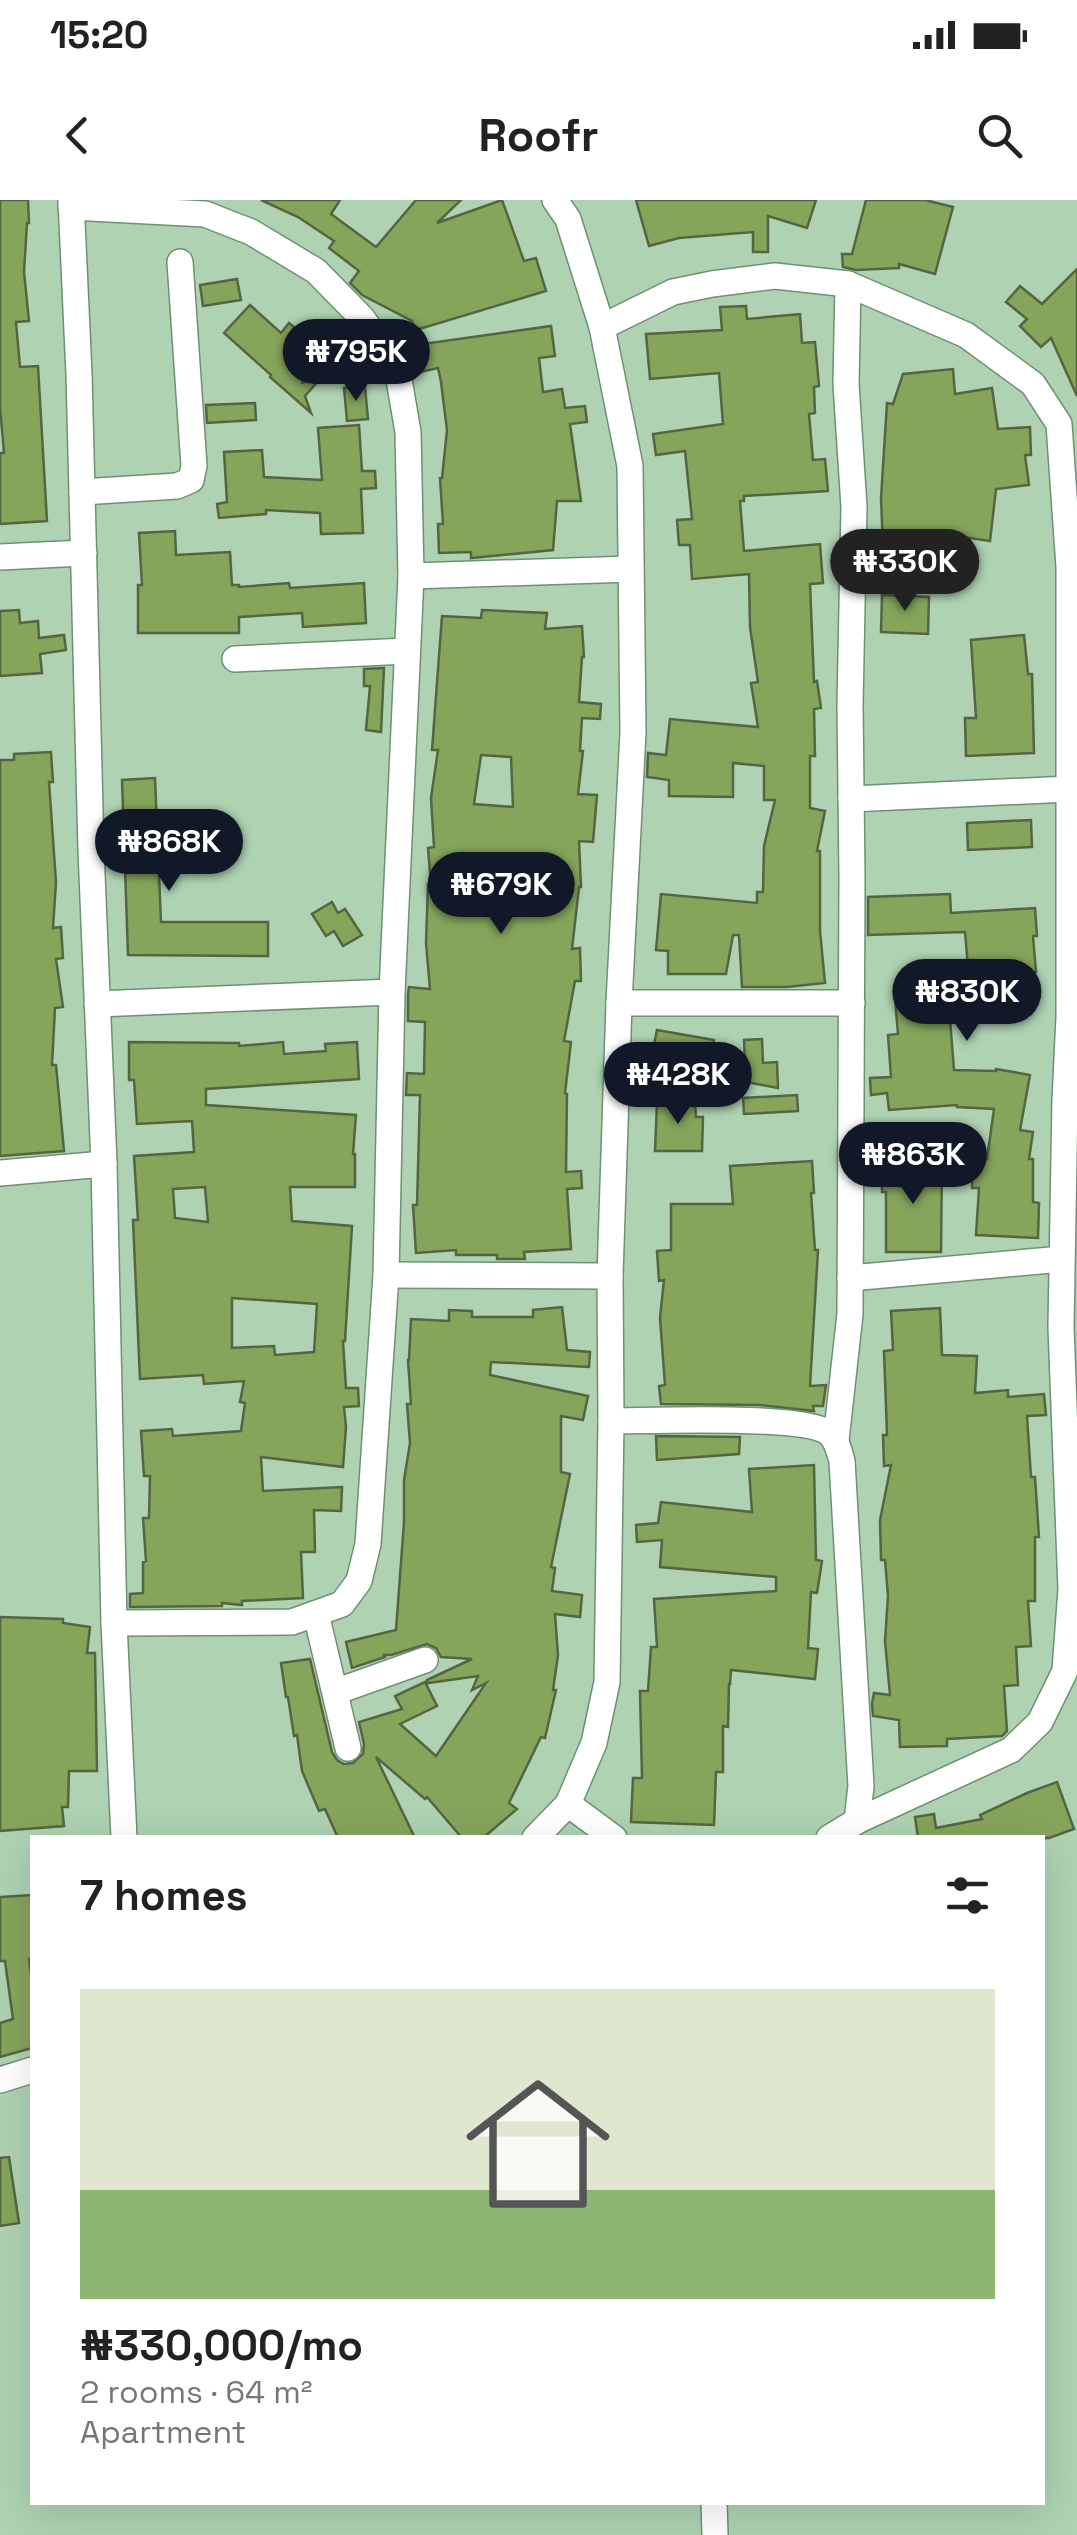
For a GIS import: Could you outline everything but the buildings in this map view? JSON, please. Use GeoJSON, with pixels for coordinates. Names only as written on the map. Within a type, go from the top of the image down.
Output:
{"type":"FeatureCollection","features":[{"type":"Feature","properties":{"kind":"street"},"geometry":{"type":"LineString","coordinates":[[538,1835],[568,1804],[594,1743],[607,1682],[610,1276],[633,732],[630,466],[602,327],[568,219],[556,200]]}},
{"type":"Feature","properties":{"kind":"street"},"geometry":{"type":"LineString","coordinates":[[114,1623],[292,1622],[342,1604],[359,1581],[368,1544],[386,1275],[392,992],[410,576],[408,432],[396,368],[362,318],[316,271],[251,232],[205,214],[71,204],[80,374],[114,1623],[124,1835]]}},
{"type":"Feature","properties":{"kind":"street"},"geometry":{"type":"LineString","coordinates":[[82,492],[177,486],[190,480],[194,466],[180,262]]}},
{"type":"Feature","properties":{"kind":"street"},"geometry":{"type":"LineString","coordinates":[[602,327],[673,292],[712,284],[775,276],[848,284],[966,335],[1033,384],[1059,424],[1069,567],[1069,1017],[1061,1327],[1071,1589],[1065,1671],[1040,1722],[1011,1750],[834,1835]]}},
{"type":"Feature","properties":{"kind":"street"},"geometry":{"type":"LineString","coordinates":[[848,284],[846,384],[854,507],[850,705],[850,1314],[836,1440],[842,1461],[860,1766],[858,1821]]}},
{"type":"Feature","properties":{"kind":"street"},"geometry":{"type":"LineString","coordinates":[[0,558],[84,553]]}},
{"type":"Feature","properties":{"kind":"street"},"geometry":{"type":"LineString","coordinates":[[410,576],[631,569]]}},
{"type":"Feature","properties":{"kind":"street"},"geometry":{"type":"LineString","coordinates":[[235,658],[407,651]]}},
{"type":"Feature","properties":{"kind":"street"},"geometry":{"type":"LineString","coordinates":[[850,798],[1069,789]]}},
{"type":"Feature","properties":{"kind":"street"},"geometry":{"type":"LineString","coordinates":[[97,1004],[392,992]]}},
{"type":"Feature","properties":{"kind":"street"},"geometry":{"type":"LineString","coordinates":[[619,1003],[852,1004]]}},
{"type":"Feature","properties":{"kind":"street"},"geometry":{"type":"LineString","coordinates":[[0,1173],[104,1164]]}},
{"type":"Feature","properties":{"kind":"street"},"geometry":{"type":"LineString","coordinates":[[850,1278],[1062,1258]]}},
{"type":"Feature","properties":{"kind":"street"},"geometry":{"type":"LineString","coordinates":[[386,1275],[610,1276]]}},
{"type":"Feature","properties":{"kind":"street"},"geometry":{"type":"LineString","coordinates":[[611,1421],[754,1421],[810,1426],[826,1431],[836,1440]]}},
{"type":"Feature","properties":{"kind":"street"},"geometry":{"type":"LineString","coordinates":[[316,1614],[348,1748]]}},
{"type":"Feature","properties":{"kind":"street"},"geometry":{"type":"LineString","coordinates":[[335,1692],[425,1660]]}},
{"type":"Feature","properties":{"kind":"street"},"geometry":{"type":"LineString","coordinates":[[568,1804],[610,1835]]}},
{"type":"Feature","properties":{"kind":"street"},"geometry":{"type":"LineString","coordinates":[[0,2080],[30,2071]]}},
{"type":"Feature","properties":{"kind":"street"},"geometry":{"type":"LineString","coordinates":[[714,2505],[715,2535]]}}]}
